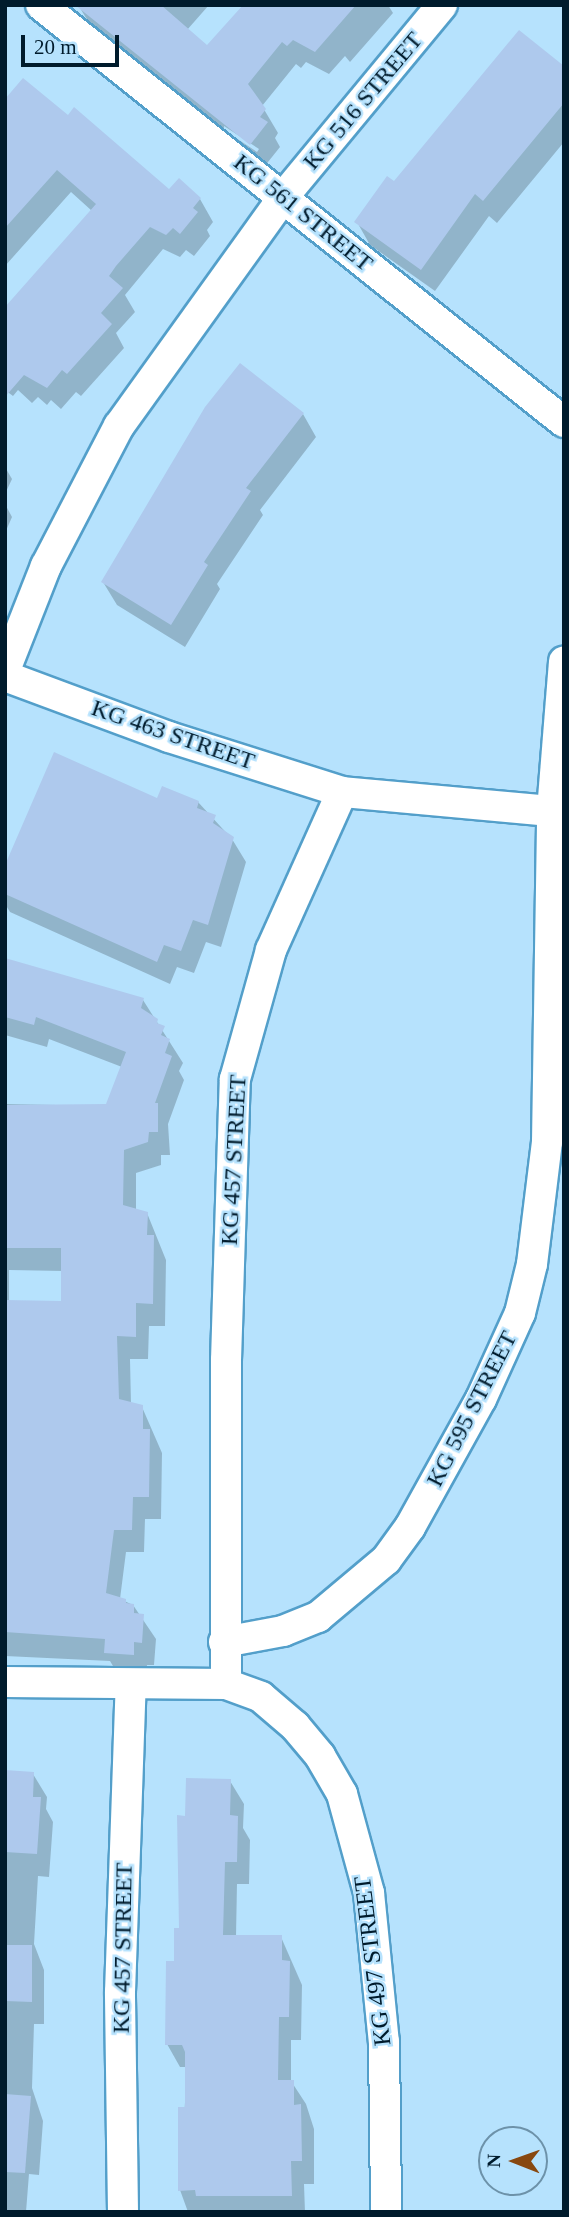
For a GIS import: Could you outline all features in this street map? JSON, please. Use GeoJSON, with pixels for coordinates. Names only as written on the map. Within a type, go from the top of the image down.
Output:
{"type":"FeatureCollection","features":[{"type":"Feature","properties":{"kind":"street","name":"KG 561 STREET"},"geometry":{"type":"LineString","coordinates":[[41,5],[284,196],[564,422]]}},
{"type":"Feature","properties":{"kind":"street","name":"KG 516 STREET"},"geometry":{"type":"LineString","coordinates":[[7,660],[46,565],[119,426],[284,196],[442,5]]}},
{"type":"Feature","properties":{"kind":"street","name":"KG 463 STREET"},"geometry":{"type":"LineString","coordinates":[[7,660],[169,737],[342,792]]}},
{"type":"Feature","properties":{"kind":"street"},"geometry":{"type":"LineString","coordinates":[[342,792],[552,811],[564,661]]}},
{"type":"Feature","properties":{"kind":"street","name":"KG 457 STREET"},"geometry":{"type":"LineString","coordinates":[[226,1684],[226,1360],[235,1079],[271,950],[342,792]]}},
{"type":"Feature","properties":{"kind":"street","name":"KG 595 STREET"},"geometry":{"type":"LineString","coordinates":[[224,1642],[283,1631],[318,1617],[386,1560],[410,1527],[505,1352],[532,1264],[547,1142],[552,811]]}},
{"type":"Feature","properties":{"kind":"street"},"geometry":{"type":"LineString","coordinates":[[5,1682],[226,1684]]}},
{"type":"Feature","properties":{"kind":"street","name":"KG 457 STREET"},"geometry":{"type":"LineString","coordinates":[[123,2212],[120,1992],[131,1684]]}},
{"type":"Feature","properties":{"kind":"street","name":"KG 497 STREET"},"geometry":{"type":"LineString","coordinates":[[226,1684],[261,1698],[295,1726],[342,1794],[369,1893],[384,2042],[386,2212]]}},
{"type":"Feature","properties":{"kind":"building"},"geometry":{"type":"Polygon","coordinates":[[[75,5],[161,5],[207,45],[243,5],[356,5],[315,52],[293,40],[287,46],[282,42],[248,84],[266,109],[260,117],[268,122],[250,145],[75,5]]]}},
{"type":"Feature","properties":{"kind":"building"},"geometry":{"type":"Polygon","coordinates":[[[519,30],[564,66],[564,103],[483,201],[475,194],[421,270],[354,222],[387,176],[394,181],[519,30]]]}},
{"type":"Feature","properties":{"kind":"building"},"geometry":{"type":"Polygon","coordinates":[[[23,78],[68,115],[74,107],[169,189],[179,178],[201,198],[193,208],[198,212],[180,234],[173,228],[166,235],[150,227],[116,266],[109,276],[123,288],[101,313],[112,324],[67,374],[62,370],[47,388],[24,375],[5,397],[5,307],[96,204],[57,170],[5,228],[5,99],[23,78]]]}},
{"type":"Feature","properties":{"kind":"building"},"geometry":{"type":"Polygon","coordinates":[[[240,363],[304,413],[246,488],[251,491],[204,562],[208,565],[171,625],[101,582],[205,407],[240,363]]]}},
{"type":"Feature","properties":{"kind":"building"},"geometry":{"type":"Polygon","coordinates":[[[54,752],[157,798],[162,786],[199,801],[197,808],[216,815],[213,823],[234,837],[208,925],[193,920],[181,951],[164,945],[157,962],[5,894],[5,865],[54,752]]]}},
{"type":"Feature","properties":{"kind":"building"},"geometry":{"type":"Polygon","coordinates":[[[5,958],[144,998],[141,1008],[158,1019],[157,1023],[165,1026],[161,1035],[170,1039],[165,1053],[172,1056],[155,1103],[158,1103],[158,1132],[149,1132],[148,1142],[124,1150],[123,1205],[148,1212],[147,1235],[154,1235],[153,1304],[136,1303],[136,1337],[117,1336],[119,1399],[143,1405],[143,1429],[150,1429],[149,1497],[133,1497],[132,1530],[114,1530],[106,1593],[126,1599],[126,1603],[134,1604],[134,1613],[144,1614],[142,1643],[134,1642],[134,1655],[104,1653],[105,1639],[5,1632],[5,1300],[61,1301],[61,1248],[5,1248],[5,1105],[106,1104],[126,1052],[36,1017],[34,1025],[5,1017],[5,958]]]}},
{"type":"Feature","properties":{"kind":"building"},"geometry":{"type":"Polygon","coordinates":[[[5,1770],[34,1772],[33,1797],[41,1797],[37,1854],[5,1852],[5,1770]]]}},
{"type":"Feature","properties":{"kind":"building"},"geometry":{"type":"Polygon","coordinates":[[[186,1778],[231,1779],[230,1815],[238,1816],[237,1862],[225,1862],[223,1935],[282,1935],[282,1960],[290,1961],[289,2017],[279,2017],[278,2080],[294,2080],[294,2105],[301,2104],[302,2161],[291,2161],[292,2196],[196,2196],[195,2190],[178,2191],[178,2107],[185,2107],[185,2052],[182,2045],[165,2045],[166,1961],[174,1961],[174,1928],[179,1928],[177,1815],[185,1816],[186,1778]]]}},
{"type":"Feature","properties":{"kind":"building"},"geometry":{"type":"Polygon","coordinates":[[[5,1945],[32,1945],[32,2002],[5,2001],[5,1945]]]}},
{"type":"Feature","properties":{"kind":"building"},"geometry":{"type":"Polygon","coordinates":[[[5,2094],[31,2096],[25,2173],[5,2172],[5,2094]]]}}]}
